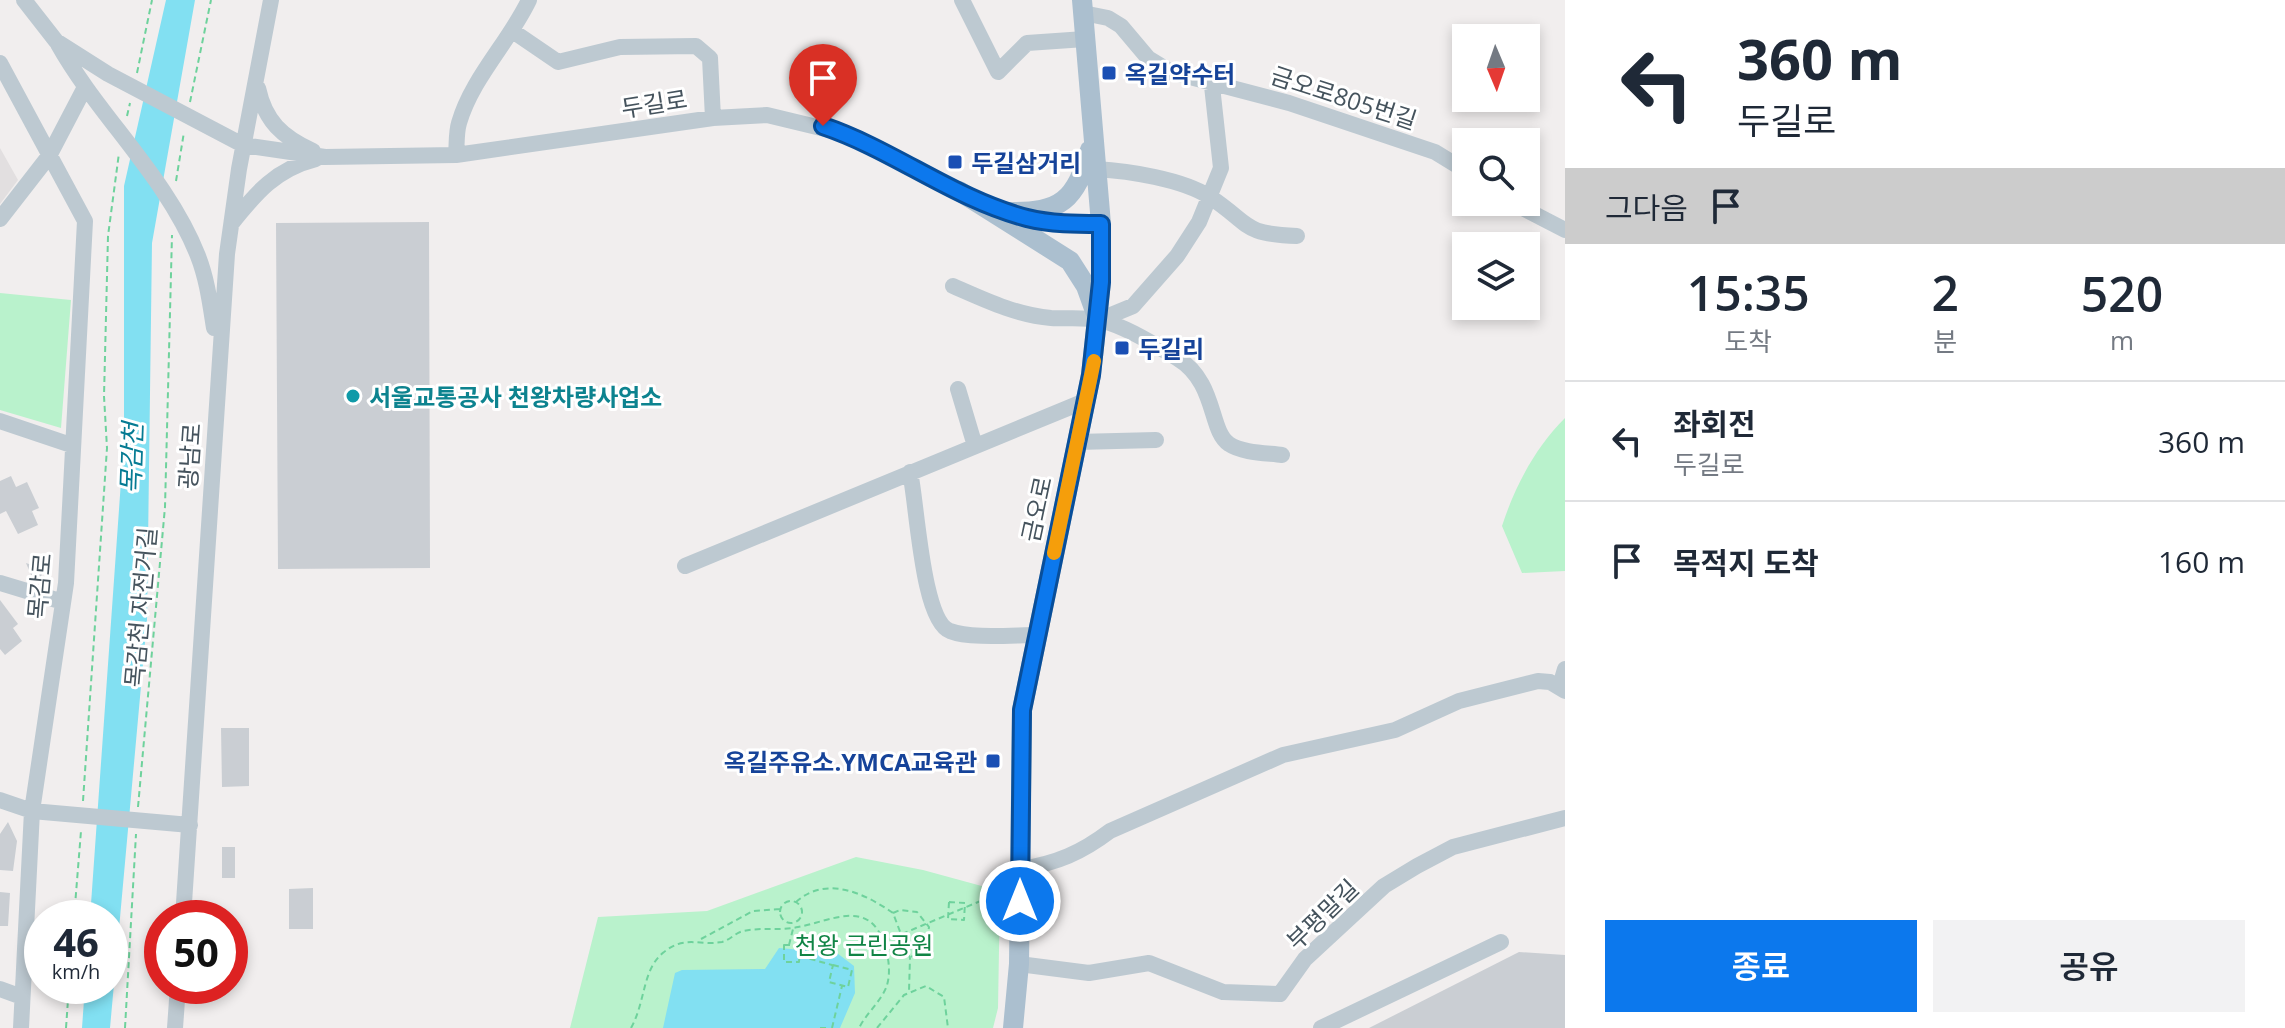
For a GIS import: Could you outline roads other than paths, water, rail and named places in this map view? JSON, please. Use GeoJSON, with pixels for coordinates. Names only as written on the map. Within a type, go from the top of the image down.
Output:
{"type":"FeatureCollection","features":[{"type":"Feature","properties":{"kind":"main road","name":"금오로"},"geometry":{"type":"LineString","coordinates":[[1013,1028],[1019,964],[1021,724],[1099,320],[1101,224],[1082,6]]}},
{"type":"Feature","properties":{"kind":"main road"},"geometry":{"type":"LineString","coordinates":[[1008,212],[1046,210],[1069,197],[1083,173],[1094,138]]}},
{"type":"Feature","properties":{"kind":"main road"},"geometry":{"type":"LineString","coordinates":[[959,191],[1070,261],[1086,286],[1099,320]]}},
{"type":"Feature","properties":{"kind":"street"},"geometry":{"type":"LineString","coordinates":[[24,0],[56,41],[84,89],[118,122],[192,242],[204,275],[220,361]]}},
{"type":"Feature","properties":{"kind":"street","name":"광남로"},"geometry":{"type":"LineString","coordinates":[[184,900],[230,225],[271,0]]}},
{"type":"Feature","properties":{"kind":"street"},"geometry":{"type":"LineString","coordinates":[[456,155],[459,123],[475,89],[514,32],[529,0]]}},
{"type":"Feature","properties":{"kind":"street"},"geometry":{"type":"LineString","coordinates":[[962,0],[998,72],[1027,43],[1085,39]]}},
{"type":"Feature","properties":{"kind":"street","name":"금오로805번길"},"geometry":{"type":"LineString","coordinates":[[1082,6],[1121,26],[1148,58],[1171,72],[1212,86],[1248,91],[1435,152],[1452,162]]}},
{"type":"Feature","properties":{"kind":"street"},"geometry":{"type":"LineString","coordinates":[[514,32],[558,62],[620,47],[696,46],[710,58],[713,118]]}},
{"type":"Feature","properties":{"kind":"street","name":"두길로"},"geometry":{"type":"LineString","coordinates":[[56,41],[193,122],[243,145],[325,157],[456,155],[713,118],[767,115],[823,126],[874,145],[959,191],[1008,212],[1051,222],[1101,224]]}},
{"type":"Feature","properties":{"kind":"street","name":"목감로"},"geometry":{"type":"LineString","coordinates":[[0,63],[85,221],[63,602],[32,811],[21,1028]]}},
{"type":"Feature","properties":{"kind":"street"},"geometry":{"type":"LineString","coordinates":[[256,80],[261,102],[271,123],[290,140],[325,157]]}},
{"type":"Feature","properties":{"kind":"street"},"geometry":{"type":"LineString","coordinates":[[1099,320],[1133,306],[1177,256],[1199,222],[1221,168],[1212,86]]}},
{"type":"Feature","properties":{"kind":"street"},"geometry":{"type":"LineString","coordinates":[[0,219],[49,156],[84,89]]}},
{"type":"Feature","properties":{"kind":"street"},"geometry":{"type":"LineString","coordinates":[[230,225],[286,169],[325,157]]}},
{"type":"Feature","properties":{"kind":"street"},"geometry":{"type":"LineString","coordinates":[[1096,169],[1128,171],[1209,196],[1241,225],[1258,232],[1297,236]]}},
{"type":"Feature","properties":{"kind":"street"},"geometry":{"type":"LineString","coordinates":[[1538,216],[1565,230]]}},
{"type":"Feature","properties":{"kind":"street"},"geometry":{"type":"LineString","coordinates":[[953,286],[996,305],[1032,315],[1099,320],[1180,360],[1195,373],[1213,405],[1225,442],[1232,447],[1282,455]]}},
{"type":"Feature","properties":{"kind":"street"},"geometry":{"type":"LineString","coordinates":[[958,389],[975,446]]}},
{"type":"Feature","properties":{"kind":"street"},"geometry":{"type":"LineString","coordinates":[[685,566],[1085,401]]}},
{"type":"Feature","properties":{"kind":"street"},"geometry":{"type":"LineString","coordinates":[[0,421],[71,445]]}},
{"type":"Feature","properties":{"kind":"street"},"geometry":{"type":"LineString","coordinates":[[1077,442],[1156,440]]}},
{"type":"Feature","properties":{"kind":"street"},"geometry":{"type":"LineString","coordinates":[[910,472],[931,611],[939,623],[954,633],[1037,635]]}},
{"type":"Feature","properties":{"kind":"street"},"geometry":{"type":"LineString","coordinates":[[0,583],[63,602]]}},
{"type":"Feature","properties":{"kind":"street"},"geometry":{"type":"LineString","coordinates":[[1021,869],[1060,862],[1085,850],[1110,831],[1283,755],[1395,730],[1450,704],[1538,681],[1562,689],[1565,669]]}},
{"type":"Feature","properties":{"kind":"street"},"geometry":{"type":"LineString","coordinates":[[0,800],[32,811],[190,825]]}},
{"type":"Feature","properties":{"kind":"street","name":"부평말길"},"geometry":{"type":"LineString","coordinates":[[1019,964],[1089,973],[1149,963],[1223,992],[1280,994],[1305,959],[1395,879],[1453,847],[1565,818]]}},
{"type":"Feature","properties":{"kind":"street"},"geometry":{"type":"LineString","coordinates":[[1321,1028],[1501,942]]}},
{"type":"Feature","properties":{"kind":"street"},"geometry":{"type":"LineString","coordinates":[[0,989],[22,997]]}},
{"type":"Feature","properties":{"kind":"street"},"geometry":{"type":"LineString","coordinates":[[175,1028],[177,1004]]}},
{"type":"Feature","properties":{"kind":"water","name":"목감천"},"geometry":{"type":"Polygon","coordinates":[[[166,0],[195,0],[152,243],[147,620],[122,900],[91,900],[124,439],[124,186],[166,0]]]}},
{"type":"Feature","properties":{"kind":"water"},"geometry":{"type":"Polygon","coordinates":[[[779,948],[837,953],[854,966],[855,993],[840,1028],[663,1028],[675,973],[682,970],[765,969],[779,948]]]}},
{"type":"Feature","properties":{"kind":"water","name":"목감천"},"geometry":{"type":"Polygon","coordinates":[[[84,1004],[112,1004],[110,1028],[82,1028],[84,1004]]]}},
{"type":"Feature","properties":{"kind":"place","name":"옥길약수터"},"geometry":{"type":"Point","coordinates":[1109,73]}},
{"type":"Feature","properties":{"kind":"place","name":"두길삼거리"},"geometry":{"type":"Point","coordinates":[955,162]}},
{"type":"Feature","properties":{"kind":"place","name":"두길리"},"geometry":{"type":"Point","coordinates":[1122,348]}},
{"type":"Feature","properties":{"kind":"place","name":"서울교통공사 천왕차량사업소"},"geometry":{"type":"Point","coordinates":[353,396]}},
{"type":"Feature","properties":{"kind":"place","name":"옥길주유소.YMCA교육관"},"geometry":{"type":"Point","coordinates":[993,761]}},
{"type":"Feature","properties":{"kind":"park label","name":"천왕 근린공원"},"geometry":{"type":"Point","coordinates":[864,944]}}]}
